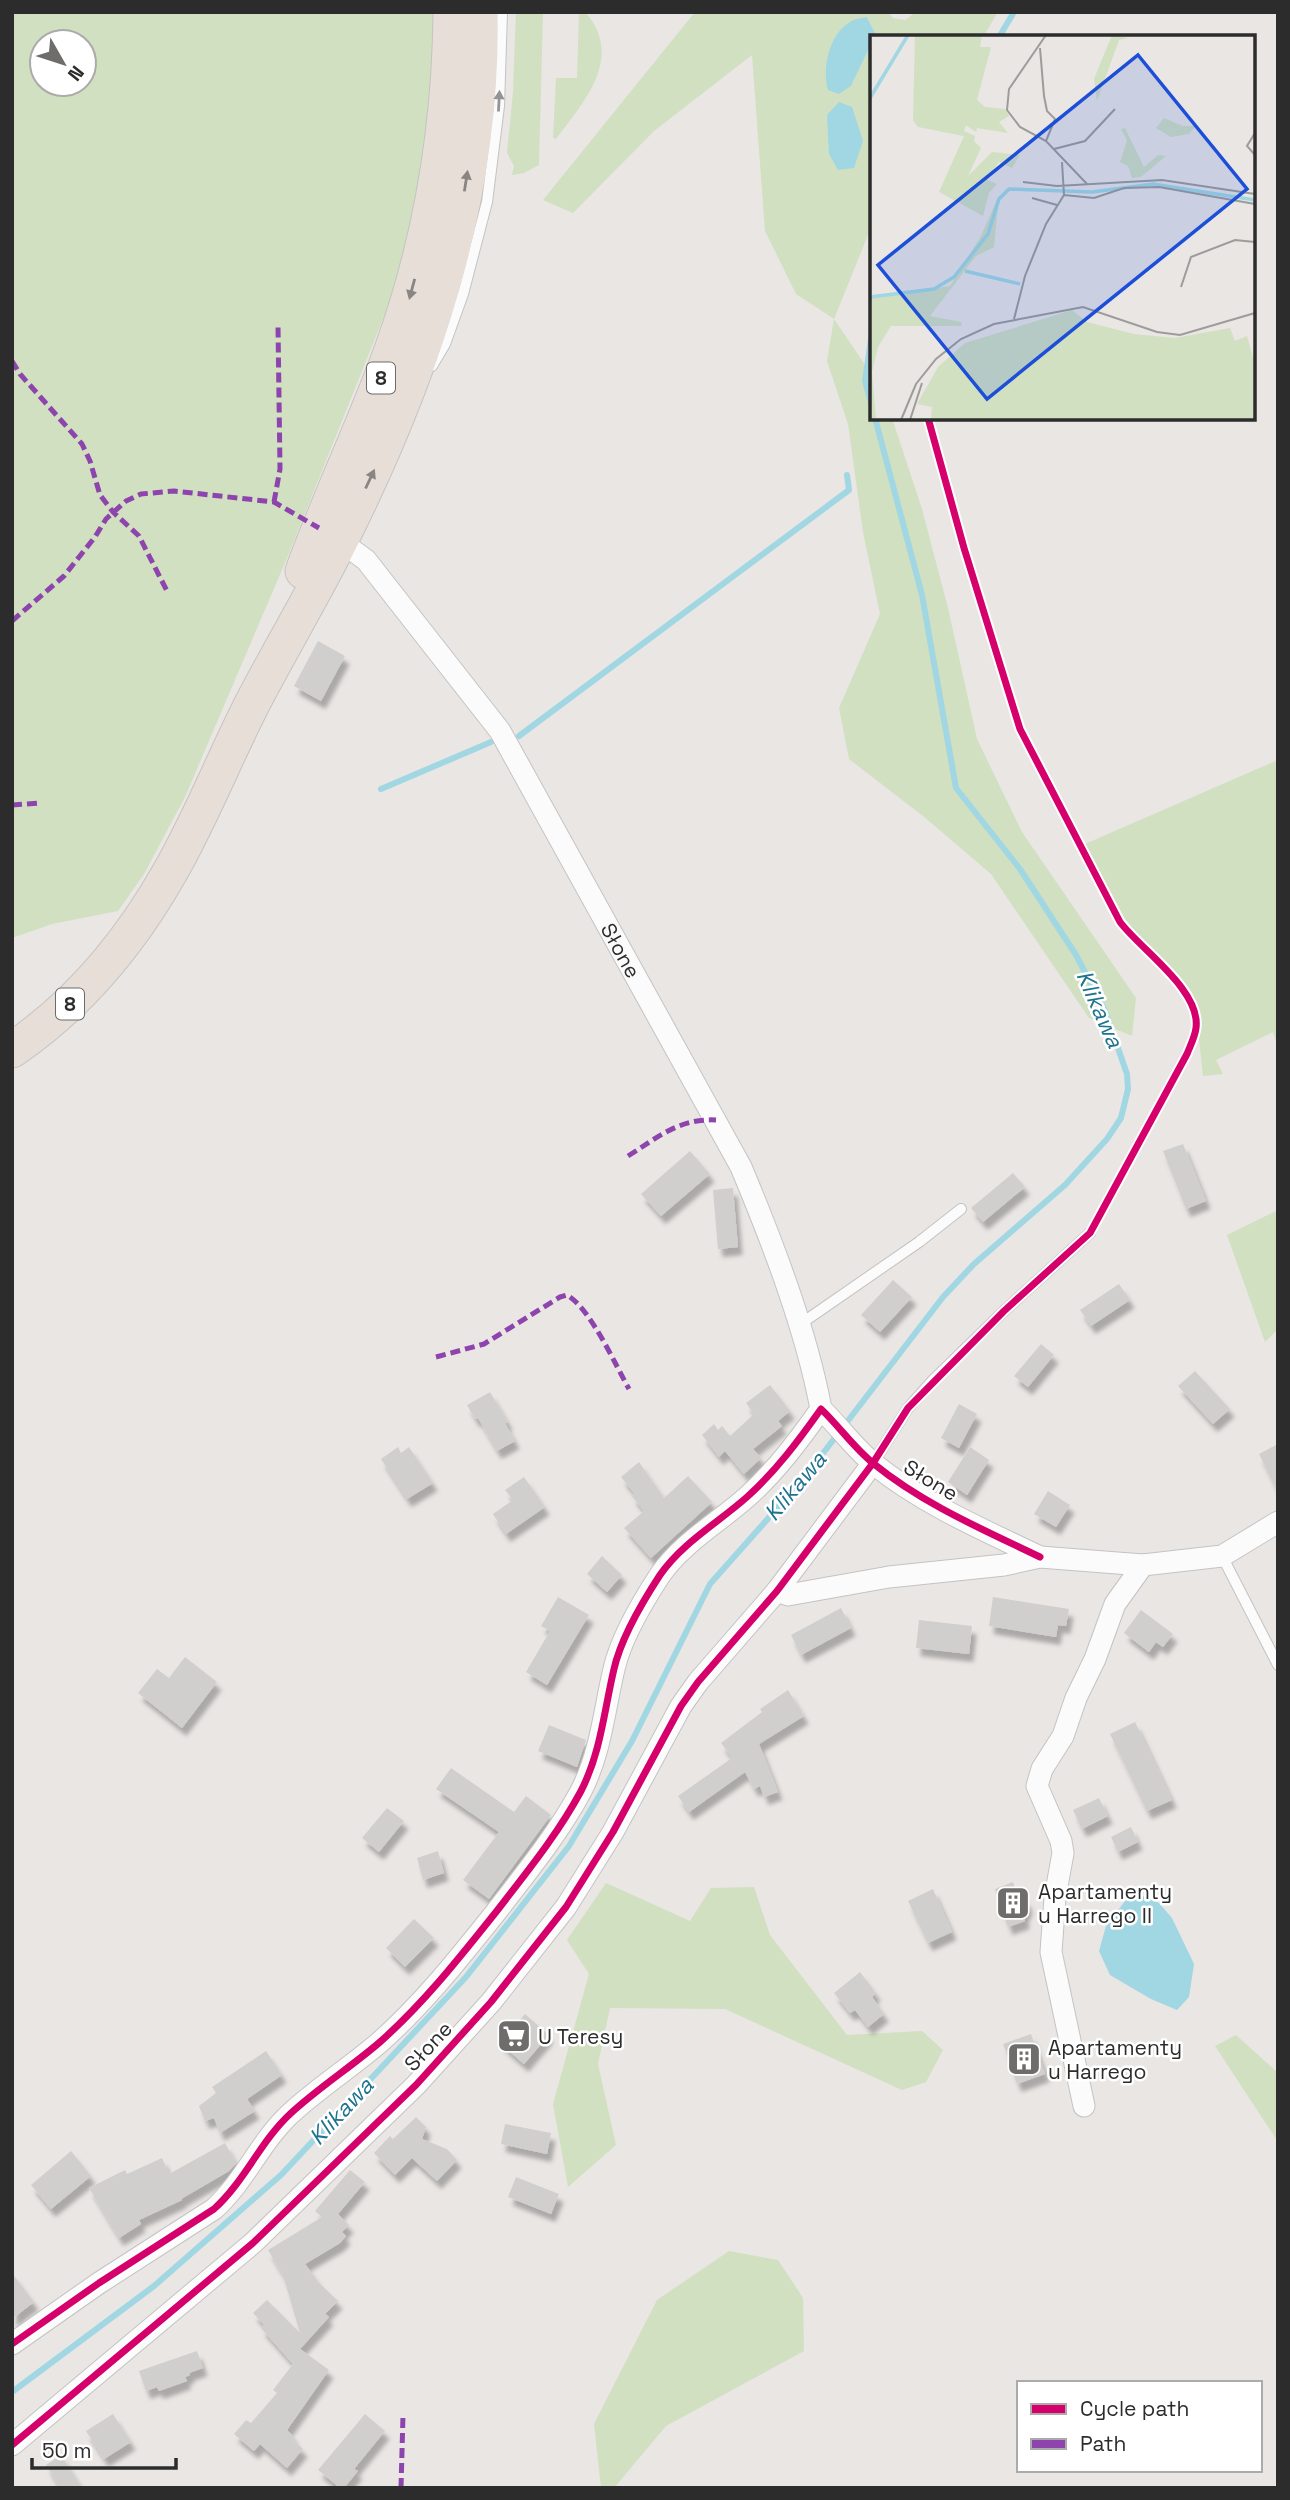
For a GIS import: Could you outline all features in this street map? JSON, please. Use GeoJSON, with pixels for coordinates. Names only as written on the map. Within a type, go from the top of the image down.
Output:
{"type":"FeatureCollection","features":[{"type":"Feature","properties":{"kind":"highway","name":"8"},"geometry":{"type":"LineString","coordinates":[[12,1050],[42,1030],[70,1004],[119,948],[170,872],[251,705],[329,534],[392,351],[418,264],[440,163],[448,88],[451,12]]}},
{"type":"Feature","properties":{"kind":"highway","name":"8"},"geometry":{"type":"LineString","coordinates":[[329,534],[418,384],[462,207],[476,100],[480,12]]}},
{"type":"Feature","properties":{"kind":"street","name":"Słone"},"geometry":{"type":"LineString","coordinates":[[329,534],[366,560],[500,731],[739,1163],[766,1227],[828,1415]]}},
{"type":"Feature","properties":{"kind":"street"},"geometry":{"type":"LineString","coordinates":[[12,2344],[214,2208],[231,2193],[270,2134],[290,2114],[380,2042],[431,1991],[514,1888],[561,1825],[580,1793],[599,1746],[615,1666],[644,1601],[663,1571],[683,1549],[748,1496],[828,1415],[873,1463]]}},
{"type":"Feature","properties":{"kind":"street","name":"Słone"},"geometry":{"type":"LineString","coordinates":[[12,2445],[253,2242],[448,2051],[528,1958],[566,1907],[613,1832],[681,1706],[698,1682],[777,1591],[873,1463],[903,1485],[969,1523],[1040,1557]]}},
{"type":"Feature","properties":{"kind":"street","name":"Słone"},"geometry":{"type":"LineString","coordinates":[[777,1591],[788,1595],[889,1577],[1004,1565],[1040,1557],[1143,1565],[1222,1556],[1278,1522]]}},
{"type":"Feature","properties":{"kind":"street"},"geometry":{"type":"LineString","coordinates":[[1084,2106],[1051,1952],[1055,1897],[1063,1853],[1061,1840],[1037,1786],[1042,1769],[1063,1735],[1115,1604],[1143,1565]]}},
{"type":"Feature","properties":{"kind":"lane"},"geometry":{"type":"LineString","coordinates":[[418,384],[445,344],[463,294],[487,202],[499,106],[502,12]]}},
{"type":"Feature","properties":{"kind":"lane"},"geometry":{"type":"LineString","coordinates":[[799,1325],[919,1242],[961,1209]]}},
{"type":"Feature","properties":{"kind":"lane"},"geometry":{"type":"LineString","coordinates":[[873,1463],[908,1408],[933,1380],[1090,1233]]}},
{"type":"Feature","properties":{"kind":"lane"},"geometry":{"type":"LineString","coordinates":[[1222,1556],[1278,1665]]}},
{"type":"Feature","properties":{"kind":"green space"},"geometry":{"type":"Polygon","coordinates":[[[12,12],[437,12],[432,143],[409,254],[287,558],[185,797],[144,874],[118,911],[52,924],[12,938],[12,12]]]}},
{"type":"Feature","properties":{"kind":"green space"},"geometry":{"type":"Polygon","coordinates":[[[516,12],[543,12],[539,165],[524,173],[512,175],[514,166],[507,153],[513,92],[516,12]]]}},
{"type":"Feature","properties":{"kind":"green space"},"geometry":{"type":"Polygon","coordinates":[[[575,12],[585,12],[596,29],[601,46],[601,62],[588,94],[556,139],[553,138],[556,78],[577,78],[579,13],[575,12]]]}},
{"type":"Feature","properties":{"kind":"green space"},"geometry":{"type":"Polygon","coordinates":[[[695,12],[888,12],[893,18],[905,20],[916,12],[998,12],[984,35],[874,35],[867,17],[851,86],[870,46],[870,230],[834,319],[796,294],[765,231],[752,55],[654,131],[573,213],[543,200],[695,12]]]}},
{"type":"Feature","properties":{"kind":"green space"},"geometry":{"type":"Polygon","coordinates":[[[834,319],[870,372],[870,420],[893,420],[922,509],[948,608],[977,739],[1022,832],[1136,998],[1132,1036],[1089,1018],[991,874],[923,816],[849,759],[839,708],[880,614],[863,532],[848,424],[827,361],[834,319]]]}},
{"type":"Feature","properties":{"kind":"green space"},"geometry":{"type":"Polygon","coordinates":[[[1278,760],[1278,1047],[1273,1032],[1216,1060],[1223,1074],[1203,1076],[1199,1039],[1201,1022],[1189,988],[1135,933],[1123,916],[1085,844],[1278,760]]]}},
{"type":"Feature","properties":{"kind":"green space"},"geometry":{"type":"Polygon","coordinates":[[[1278,1210],[1278,1329],[1265,1342],[1227,1235],[1278,1210]]]}},
{"type":"Feature","properties":{"kind":"green space"},"geometry":{"type":"Polygon","coordinates":[[[606,1883],[690,1921],[711,1888],[754,1887],[770,1935],[847,2035],[922,2031],[943,2050],[926,2082],[902,2090],[725,2009],[610,2008],[598,2064],[616,2145],[568,2187],[553,2104],[589,1974],[567,1940],[606,1883]]]}},
{"type":"Feature","properties":{"kind":"green space"},"geometry":{"type":"Polygon","coordinates":[[[1236,2035],[1278,2073],[1278,2142],[1215,2046],[1236,2035]]]}},
{"type":"Feature","properties":{"kind":"green space"},"geometry":{"type":"Polygon","coordinates":[[[729,2251],[778,2260],[803,2298],[804,2351],[666,2426],[614,2488],[601,2488],[594,2424],[657,2300],[729,2251]]]}},
{"type":"Feature","properties":{"kind":"water"},"geometry":{"type":"Polygon","coordinates":[[[867,17],[875,33],[870,35],[870,46],[851,86],[839,94],[828,90],[826,82],[829,53],[837,35],[856,19],[867,17]]]}},
{"type":"Feature","properties":{"kind":"water"},"geometry":{"type":"Polygon","coordinates":[[[839,102],[852,107],[863,141],[854,168],[838,170],[829,154],[827,115],[839,102]]]}},
{"type":"Feature","properties":{"kind":"water"},"geometry":{"type":"Polygon","coordinates":[[[1143,1896],[1159,1903],[1172,1918],[1194,1964],[1189,1997],[1177,2010],[1151,1999],[1110,1975],[1099,1951],[1106,1926],[1125,1901],[1143,1896]]]}},
{"type":"Feature","properties":{"kind":"building"},"geometry":{"type":"Polygon","coordinates":[[[318,641],[345,656],[321,701],[294,686],[318,641]]]}},
{"type":"Feature","properties":{"kind":"building"},"geometry":{"type":"Polygon","coordinates":[[[1183,1144],[1206,1201],[1186,1209],[1163,1151],[1183,1144]]]}},
{"type":"Feature","properties":{"kind":"building"},"geometry":{"type":"Polygon","coordinates":[[[690,1151],[710,1174],[661,1216],[641,1194],[690,1151]]]}},
{"type":"Feature","properties":{"kind":"building"},"geometry":{"type":"Polygon","coordinates":[[[1013,1173],[1025,1187],[983,1222],[971,1208],[1013,1173]]]}},
{"type":"Feature","properties":{"kind":"building"},"geometry":{"type":"Polygon","coordinates":[[[733,1188],[738,1247],[718,1249],[713,1190],[733,1188]]]}},
{"type":"Feature","properties":{"kind":"building"},"geometry":{"type":"Polygon","coordinates":[[[893,1280],[912,1297],[880,1332],[861,1315],[893,1280]]]}},
{"type":"Feature","properties":{"kind":"building"},"geometry":{"type":"Polygon","coordinates":[[[1119,1284],[1130,1300],[1091,1326],[1080,1310],[1119,1284]]]}},
{"type":"Feature","properties":{"kind":"building"},"geometry":{"type":"Polygon","coordinates":[[[1041,1344],[1054,1355],[1028,1387],[1014,1376],[1041,1344]]]}},
{"type":"Feature","properties":{"kind":"building"},"geometry":{"type":"Polygon","coordinates":[[[1195,1371],[1230,1409],[1213,1424],[1178,1386],[1195,1371]]]}},
{"type":"Feature","properties":{"kind":"building"},"geometry":{"type":"Polygon","coordinates":[[[770,1385],[790,1411],[778,1421],[782,1426],[753,1449],[761,1458],[744,1474],[725,1451],[719,1457],[702,1435],[714,1424],[718,1430],[722,1426],[730,1436],[754,1414],[746,1403],[770,1385]]]}},
{"type":"Feature","properties":{"kind":"building"},"geometry":{"type":"Polygon","coordinates":[[[490,1392],[508,1422],[505,1423],[515,1441],[497,1451],[478,1418],[475,1419],[467,1405],[490,1392]]]}},
{"type":"Feature","properties":{"kind":"building"},"geometry":{"type":"Polygon","coordinates":[[[959,1404],[977,1414],[959,1448],[941,1438],[959,1404]]]}},
{"type":"Feature","properties":{"kind":"building"},"geometry":{"type":"Polygon","coordinates":[[[1278,1444],[1278,1492],[1259,1454],[1278,1444]]]}},
{"type":"Feature","properties":{"kind":"building"},"geometry":{"type":"Polygon","coordinates":[[[398,1447],[401,1453],[409,1447],[433,1483],[407,1499],[381,1459],[398,1447]]]}},
{"type":"Feature","properties":{"kind":"building"},"geometry":{"type":"Polygon","coordinates":[[[970,1447],[989,1460],[967,1495],[948,1482],[970,1447]]]}},
{"type":"Feature","properties":{"kind":"building"},"geometry":{"type":"Polygon","coordinates":[[[639,1462],[664,1498],[688,1476],[712,1502],[651,1558],[624,1528],[644,1511],[621,1477],[639,1462]]]}},
{"type":"Feature","properties":{"kind":"building"},"geometry":{"type":"Polygon","coordinates":[[[524,1477],[545,1507],[506,1534],[493,1514],[513,1500],[505,1490],[524,1477]]]}},
{"type":"Feature","properties":{"kind":"building"},"geometry":{"type":"Polygon","coordinates":[[[1048,1491],[1070,1505],[1056,1527],[1034,1514],[1048,1491]]]}},
{"type":"Feature","properties":{"kind":"building"},"geometry":{"type":"Polygon","coordinates":[[[602,1556],[622,1575],[607,1592],[587,1574],[602,1556]]]}},
{"type":"Feature","properties":{"kind":"building"},"geometry":{"type":"Polygon","coordinates":[[[558,1597],[589,1615],[547,1685],[526,1672],[550,1631],[541,1626],[558,1597]]]}},
{"type":"Feature","properties":{"kind":"building"},"geometry":{"type":"Polygon","coordinates":[[[993,1597],[1069,1609],[1066,1626],[1058,1625],[1056,1637],[989,1626],[993,1597]]]}},
{"type":"Feature","properties":{"kind":"building"},"geometry":{"type":"Polygon","coordinates":[[[841,1608],[851,1628],[801,1655],[791,1635],[841,1608]]]}},
{"type":"Feature","properties":{"kind":"building"},"geometry":{"type":"Polygon","coordinates":[[[1141,1610],[1173,1634],[1163,1647],[1156,1642],[1149,1652],[1124,1633],[1141,1610]]]}},
{"type":"Feature","properties":{"kind":"building"},"geometry":{"type":"Polygon","coordinates":[[[919,1620],[972,1626],[969,1654],[916,1648],[919,1620]]]}},
{"type":"Feature","properties":{"kind":"building"},"geometry":{"type":"Polygon","coordinates":[[[185,1657],[217,1682],[182,1728],[138,1693],[157,1669],[169,1678],[185,1657]]]}},
{"type":"Feature","properties":{"kind":"building"},"geometry":{"type":"Polygon","coordinates":[[[788,1690],[804,1716],[759,1744],[778,1792],[764,1797],[760,1786],[754,1789],[745,1772],[689,1812],[678,1796],[732,1758],[721,1743],[762,1712],[760,1709],[788,1690]]]}},
{"type":"Feature","properties":{"kind":"building"},"geometry":{"type":"Polygon","coordinates":[[[1135,1722],[1172,1800],[1147,1811],[1110,1734],[1135,1722]]]}},
{"type":"Feature","properties":{"kind":"building"},"geometry":{"type":"Polygon","coordinates":[[[549,1725],[586,1740],[577,1767],[538,1751],[549,1725]]]}},
{"type":"Feature","properties":{"kind":"building"},"geometry":{"type":"Polygon","coordinates":[[[451,1768],[514,1812],[526,1796],[551,1815],[489,1899],[463,1880],[499,1832],[436,1789],[451,1768]]]}},
{"type":"Feature","properties":{"kind":"building"},"geometry":{"type":"Polygon","coordinates":[[[1099,1798],[1108,1816],[1082,1829],[1073,1810],[1099,1798]]]}},
{"type":"Feature","properties":{"kind":"building"},"geometry":{"type":"Polygon","coordinates":[[[387,1808],[404,1821],[379,1852],[362,1838],[387,1808]]]}},
{"type":"Feature","properties":{"kind":"building"},"geometry":{"type":"Polygon","coordinates":[[[1131,1827],[1138,1842],[1118,1852],[1111,1837],[1131,1827]]]}},
{"type":"Feature","properties":{"kind":"building"},"geometry":{"type":"Polygon","coordinates":[[[438,1851],[444,1873],[423,1880],[417,1858],[438,1851]]]}},
{"type":"Feature","properties":{"kind":"building","name":"Apartamenty u Harrego II"},"geometry":{"type":"Polygon","coordinates":[[[1013,1882],[1017,1895],[1026,1899],[1028,1906],[1024,1915],[1025,1921],[1008,1927],[995,1889],[1013,1882]]]}},
{"type":"Feature","properties":{"kind":"building"},"geometry":{"type":"Polygon","coordinates":[[[933,1889],[952,1932],[928,1943],[908,1901],[933,1889]]]}},
{"type":"Feature","properties":{"kind":"building"},"geometry":{"type":"Polygon","coordinates":[[[414,1919],[434,1938],[405,1967],[386,1948],[414,1919]]]}},
{"type":"Feature","properties":{"kind":"building"},"geometry":{"type":"Polygon","coordinates":[[[860,1972],[876,1993],[872,1997],[884,2014],[868,2027],[855,2010],[850,2013],[834,1993],[860,1972]]]}},
{"type":"Feature","properties":{"kind":"building"},"geometry":{"type":"Polygon","coordinates":[[[525,2014],[549,2035],[524,2064],[500,2043],[525,2014]]]}},
{"type":"Feature","properties":{"kind":"building","name":"Apartamenty u Harrego"},"geometry":{"type":"Polygon","coordinates":[[[1031,2034],[1045,2074],[1017,2084],[1003,2044],[1031,2034]]]}},
{"type":"Feature","properties":{"kind":"building"},"geometry":{"type":"Polygon","coordinates":[[[266,2051],[282,2075],[247,2099],[255,2111],[220,2133],[214,2118],[205,2121],[199,2106],[216,2093],[212,2087],[266,2051]]]}},
{"type":"Feature","properties":{"kind":"building"},"geometry":{"type":"Polygon","coordinates":[[[416,2117],[426,2127],[422,2139],[447,2149],[457,2160],[437,2181],[412,2158],[395,2175],[374,2153],[390,2136],[393,2139],[416,2117]]]}},
{"type":"Feature","properties":{"kind":"building"},"geometry":{"type":"Polygon","coordinates":[[[505,2124],[551,2133],[547,2154],[501,2144],[505,2124]]]}},
{"type":"Feature","properties":{"kind":"building"},"geometry":{"type":"Polygon","coordinates":[[[225,2143],[236,2163],[229,2171],[182,2200],[139,2220],[141,2224],[119,2238],[89,2188],[125,2170],[127,2174],[162,2158],[169,2174],[225,2143]]]}},
{"type":"Feature","properties":{"kind":"building"},"geometry":{"type":"Polygon","coordinates":[[[71,2151],[91,2176],[51,2209],[31,2185],[71,2151]]]}},
{"type":"Feature","properties":{"kind":"building"},"geometry":{"type":"Polygon","coordinates":[[[350,2170],[365,2182],[338,2214],[349,2225],[342,2232],[346,2236],[340,2243],[305,2264],[319,2283],[338,2301],[325,2314],[329,2317],[300,2349],[329,2370],[287,2430],[303,2449],[287,2468],[260,2444],[254,2451],[234,2434],[246,2420],[251,2423],[277,2393],[273,2390],[293,2364],[261,2328],[264,2325],[253,2313],[267,2300],[300,2333],[283,2275],[268,2250],[322,2217],[315,2211],[350,2170]]]}},
{"type":"Feature","properties":{"kind":"building"},"geometry":{"type":"Polygon","coordinates":[[[516,2177],[559,2194],[551,2214],[508,2197],[516,2177]]]}},
{"type":"Feature","properties":{"kind":"building"},"geometry":{"type":"Polygon","coordinates":[[[12,2273],[34,2302],[12,2319],[12,2273]]]}},
{"type":"Feature","properties":{"kind":"building"},"geometry":{"type":"Polygon","coordinates":[[[197,2351],[203,2368],[189,2373],[190,2375],[185,2377],[187,2381],[159,2391],[157,2387],[146,2391],[139,2371],[197,2351]]]}},
{"type":"Feature","properties":{"kind":"building"},"geometry":{"type":"Polygon","coordinates":[[[113,2414],[131,2442],[104,2459],[86,2431],[113,2414]]]}},
{"type":"Feature","properties":{"kind":"building"},"geometry":{"type":"Polygon","coordinates":[[[365,2414],[385,2431],[354,2469],[358,2471],[344,2488],[340,2488],[318,2470],[365,2414]]]}},
{"type":"Feature","properties":{"kind":"building"},"geometry":{"type":"Polygon","coordinates":[[[61,2455],[82,2488],[60,2488],[46,2465],[61,2455]]]}},
{"type":"Feature","properties":{"kind":"waterway","name":"Klikawa"},"geometry":{"type":"LineString","coordinates":[[1000,35],[1014,12]]}},
{"type":"Feature","properties":{"kind":"waterway","name":"Klikawa"},"geometry":{"type":"LineString","coordinates":[[870,347],[865,381],[870,399]]}},
{"type":"Feature","properties":{"kind":"waterway","name":"Klikawa"},"geometry":{"type":"LineString","coordinates":[[12,2392],[154,2286],[281,2175],[466,1977],[569,1846],[632,1741],[710,1584],[804,1478],[943,1297],[974,1264],[1065,1185],[1107,1139],[1121,1118],[1128,1089],[1127,1074],[1105,1011],[1076,955],[1020,869],[956,788],[922,595],[876,420]]}},
{"type":"Feature","properties":{"kind":"waterway"},"geometry":{"type":"LineString","coordinates":[[519,736],[849,490],[847,475]]}},
{"type":"Feature","properties":{"kind":"waterway"},"geometry":{"type":"LineString","coordinates":[[381,789],[491,742]]}},
{"type":"Feature","properties":{"kind":"marked path"},"geometry":{"type":"LineString","coordinates":[[274,502],[280,469],[278,326]]}},
{"type":"Feature","properties":{"kind":"marked path"},"geometry":{"type":"LineString","coordinates":[[12,361],[20,374],[82,444],[100,495],[113,512],[139,536],[168,593]]}},
{"type":"Feature","properties":{"kind":"marked path"},"geometry":{"type":"LineString","coordinates":[[12,621],[64,576],[106,519],[126,501],[141,494],[174,491],[274,502],[319,528]]}},
{"type":"Feature","properties":{"kind":"marked path"},"geometry":{"type":"LineString","coordinates":[[12,805],[41,803]]}},
{"type":"Feature","properties":{"kind":"marked path"},"geometry":{"type":"LineString","coordinates":[[628,1156],[680,1126],[691,1122],[716,1120]]}},
{"type":"Feature","properties":{"kind":"marked path"},"geometry":{"type":"LineString","coordinates":[[436,1357],[484,1344],[567,1295],[593,1324],[629,1389]]}},
{"type":"Feature","properties":{"kind":"marked path"},"geometry":{"type":"LineString","coordinates":[[401,2488],[403,2415]]}},
{"type":"Feature","properties":{"kind":"cycle path"},"geometry":{"type":"LineString","coordinates":[[12,2445],[253,2243],[416,2085],[491,2002],[566,1907],[613,1832],[681,1706],[698,1682],[777,1591],[873,1463],[908,1408],[1004,1311],[1090,1233],[1187,1054],[1196,1028],[1195,1014],[1189,999],[1168,971],[1120,922],[1020,729],[964,548],[929,420]]}},
{"type":"Feature","properties":{"kind":"cycle path"},"geometry":{"type":"LineString","coordinates":[[12,2344],[99,2283],[214,2209],[235,2186],[279,2125],[312,2095],[380,2042],[412,2012],[441,1979],[541,1853],[581,1791],[598,1746],[614,1669],[622,1645],[660,1575],[690,1543],[768,1477],[821,1409],[867,1458],[913,1492],[1040,1557]]}},
{"type":"Feature","properties":{"kind":"place","name":"Apartamenty u Harrego II"},"geometry":{"type":"Point","coordinates":[1013,1903]}},
{"type":"Feature","properties":{"kind":"place","name":"U Teresy"},"geometry":{"type":"Point","coordinates":[514,2036]}},
{"type":"Feature","properties":{"kind":"place","name":"Apartamenty u Harrego"},"geometry":{"type":"Point","coordinates":[1024,2059]}}]}
